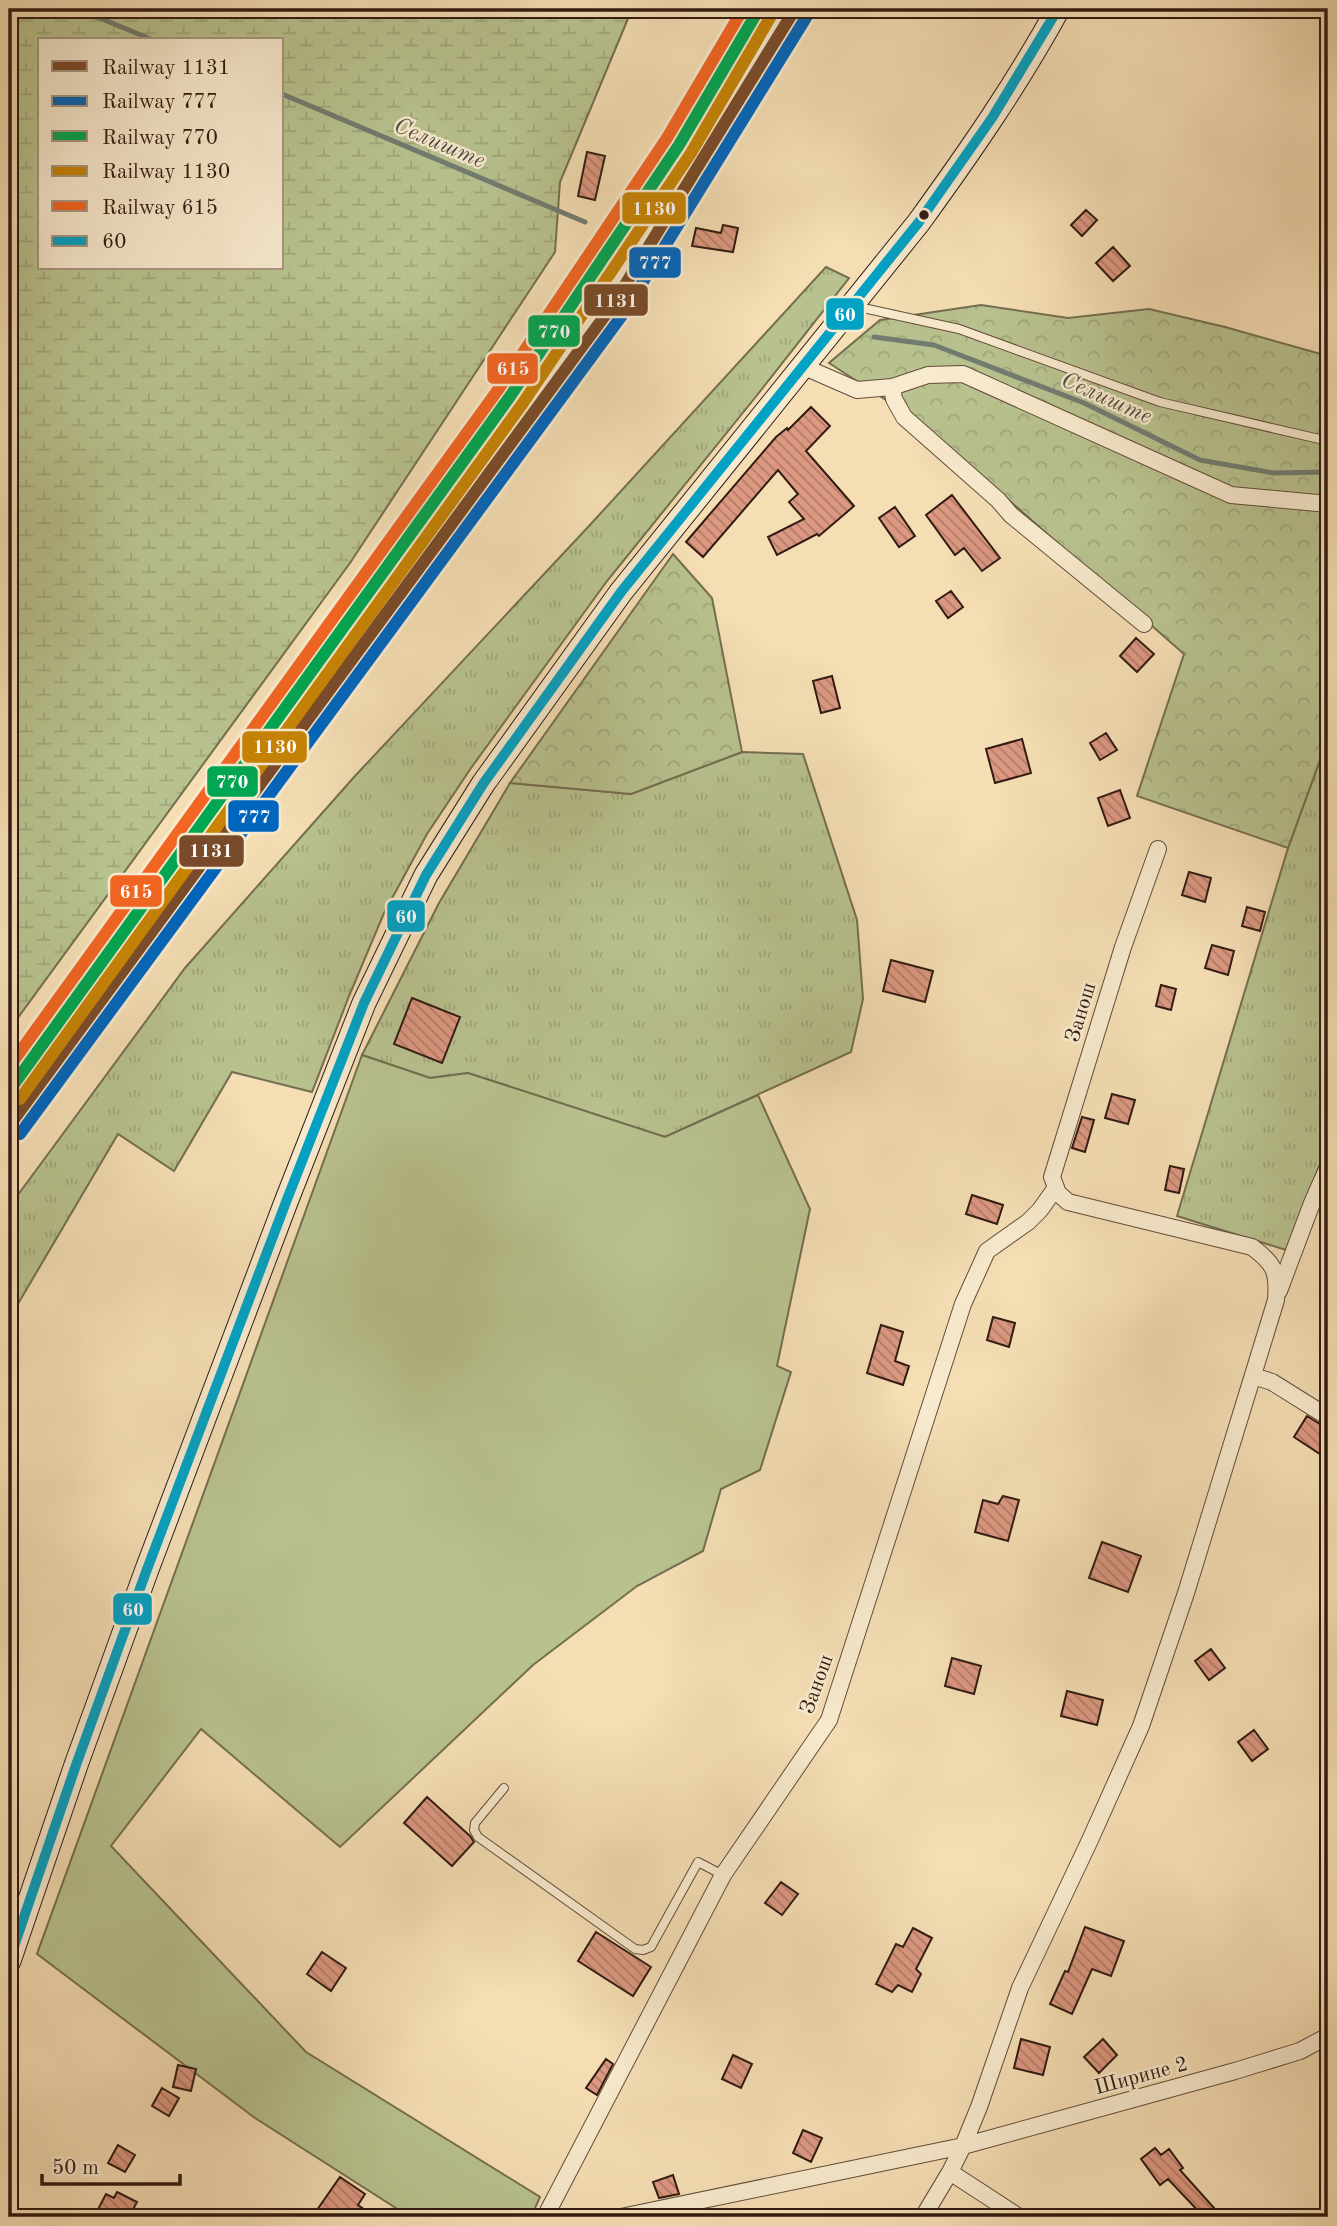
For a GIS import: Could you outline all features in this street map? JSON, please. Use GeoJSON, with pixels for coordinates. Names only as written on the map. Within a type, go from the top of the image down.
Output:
{"type":"FeatureCollection","features":[{"type":"Feature","properties":{"kind":"main road"},"geometry":{"type":"LineString","coordinates":[[9,1961],[80,1752],[262,1264],[364,1003],[426,875],[483,784],[621,592],[919,222],[1001,106],[1058,9]]}},
{"type":"Feature","properties":{"kind":"street"},"geometry":{"type":"LineString","coordinates":[[802,366],[856,390],[892,387],[928,375],[963,374],[1231,495],[1328,504]]}},
{"type":"Feature","properties":{"kind":"street"},"geometry":{"type":"LineString","coordinates":[[892,387],[894,399],[904,417],[998,500],[1011,515],[1144,624]]}},
{"type":"Feature","properties":{"kind":"street","name":"Занош"},"geometry":{"type":"LineString","coordinates":[[545,2217],[723,1875],[829,1720],[963,1304],[987,1251],[1028,1222],[1055,1189],[1052,1177],[1055,1165],[1123,947],[1158,849]]}},
{"type":"Feature","properties":{"kind":"street"},"geometry":{"type":"LineString","coordinates":[[923,2217],[962,2146],[979,2107],[1020,1989],[1140,1726],[1186,1592],[1276,1300],[1328,1167]]}},
{"type":"Feature","properties":{"kind":"street"},"geometry":{"type":"LineString","coordinates":[[1055,1189],[1068,1202],[1077,1205],[1252,1247],[1269,1260],[1278,1279],[1276,1300]]}},
{"type":"Feature","properties":{"kind":"street"},"geometry":{"type":"LineString","coordinates":[[1253,1376],[1272,1382],[1328,1417]]}},
{"type":"Feature","properties":{"kind":"street","name":"Ширине 2"},"geometry":{"type":"LineString","coordinates":[[621,2217],[962,2146],[1248,2067],[1300,2051],[1328,2036]]}},
{"type":"Feature","properties":{"kind":"street"},"geometry":{"type":"LineString","coordinates":[[950,2172],[1019,2217]]}},
{"type":"Feature","properties":{"kind":"lane"},"geometry":{"type":"LineString","coordinates":[[852,305],[959,329],[1160,402],[1328,441]]}},
{"type":"Feature","properties":{"kind":"lane"},"geometry":{"type":"LineString","coordinates":[[503,1788],[475,1824],[474,1830],[478,1837],[635,1949],[651,1947],[698,1862],[723,1875]]}},
{"type":"Feature","properties":{"kind":"green space"},"geometry":{"type":"Polygon","coordinates":[[[9,9],[632,9],[560,182],[555,252],[350,563],[9,1030],[9,9]]]}},
{"type":"Feature","properties":{"kind":"green space"},"geometry":{"type":"Polygon","coordinates":[[[826,267],[849,278],[607,581],[471,768],[427,834],[384,913],[312,1092],[232,1072],[174,1171],[118,1134],[9,1319],[9,1207],[185,968],[355,776],[826,267]]]}},
{"type":"Feature","properties":{"kind":"green space"},"geometry":{"type":"Polygon","coordinates":[[[981,305],[1068,318],[1149,309],[1328,356],[1328,738],[1288,848],[1137,796],[1184,654],[954,452],[889,402],[829,363],[880,320],[981,305]]]}},
{"type":"Feature","properties":{"kind":"green space"},"geometry":{"type":"Polygon","coordinates":[[[673,554],[712,598],[742,752],[631,794],[510,783],[673,554]]]}},
{"type":"Feature","properties":{"kind":"green space"},"geometry":{"type":"Polygon","coordinates":[[[1328,738],[1328,1144],[1286,1250],[1177,1216],[1288,848],[1328,738]]]}},
{"type":"Feature","properties":{"kind":"green space"},"geometry":{"type":"Polygon","coordinates":[[[742,752],[803,754],[857,920],[863,999],[851,1052],[665,1137],[468,1073],[430,1078],[362,1055],[439,903],[510,783],[631,794],[742,752]]]}},
{"type":"Feature","properties":{"kind":"green space"},"geometry":{"type":"Polygon","coordinates":[[[362,1055],[430,1078],[468,1073],[665,1137],[758,1095],[810,1209],[777,1366],[791,1372],[760,1470],[721,1489],[703,1551],[637,1586],[533,1665],[340,1847],[201,1729],[111,1846],[306,2052],[540,2197],[531,2217],[410,2217],[255,2118],[37,1954],[362,1055]]]}},
{"type":"Feature","properties":{"kind":"building"},"geometry":{"type":"Polygon","coordinates":[[[587,152],[605,156],[595,200],[578,196],[587,152]]]}},
{"type":"Feature","properties":{"kind":"building"},"geometry":{"type":"Polygon","coordinates":[[[1086,210],[1097,220],[1082,236],[1071,225],[1086,210]]]}},
{"type":"Feature","properties":{"kind":"building"},"geometry":{"type":"Polygon","coordinates":[[[723,225],[738,228],[733,252],[692,246],[696,228],[721,233],[723,225]]]}},
{"type":"Feature","properties":{"kind":"building"},"geometry":{"type":"Polygon","coordinates":[[[1113,247],[1130,266],[1113,281],[1096,263],[1113,247]]]}},
{"type":"Feature","properties":{"kind":"building"},"geometry":{"type":"Polygon","coordinates":[[[811,407],[830,426],[806,451],[854,506],[819,536],[817,534],[777,555],[768,537],[804,519],[789,502],[798,494],[778,470],[703,557],[686,542],[776,437],[787,428],[788,430],[811,407]]]}},
{"type":"Feature","properties":{"kind":"building"},"geometry":{"type":"Polygon","coordinates":[[[952,495],[1000,558],[982,571],[964,548],[955,555],[926,515],[952,495]]]}},
{"type":"Feature","properties":{"kind":"building"},"geometry":{"type":"Polygon","coordinates":[[[895,507],[915,536],[899,547],[879,518],[895,507]]]}},
{"type":"Feature","properties":{"kind":"building"},"geometry":{"type":"Polygon","coordinates":[[[951,591],[963,607],[948,618],[936,601],[951,591]]]}},
{"type":"Feature","properties":{"kind":"building"},"geometry":{"type":"Polygon","coordinates":[[[1136,638],[1154,654],[1137,672],[1120,656],[1136,638]]]}},
{"type":"Feature","properties":{"kind":"building"},"geometry":{"type":"Polygon","coordinates":[[[832,676],[840,708],[821,713],[813,681],[832,676]]]}},
{"type":"Feature","properties":{"kind":"building"},"geometry":{"type":"Polygon","coordinates":[[[1106,733],[1117,750],[1100,760],[1090,743],[1106,733]]]}},
{"type":"Feature","properties":{"kind":"building"},"geometry":{"type":"Polygon","coordinates":[[[1022,739],[1031,773],[995,783],[986,749],[1022,739]]]}},
{"type":"Feature","properties":{"kind":"building"},"geometry":{"type":"Polygon","coordinates":[[[1120,790],[1130,818],[1108,826],[1098,798],[1120,790]]]}},
{"type":"Feature","properties":{"kind":"building"},"geometry":{"type":"Polygon","coordinates":[[[1189,872],[1211,878],[1205,902],[1182,895],[1189,872]]]}},
{"type":"Feature","properties":{"kind":"building"},"geometry":{"type":"Polygon","coordinates":[[[1247,907],[1265,912],[1260,931],[1242,926],[1247,907]]]}},
{"type":"Feature","properties":{"kind":"building"},"geometry":{"type":"Polygon","coordinates":[[[1212,945],[1234,951],[1228,975],[1205,968],[1212,945]]]}},
{"type":"Feature","properties":{"kind":"building"},"geometry":{"type":"Polygon","coordinates":[[[891,960],[933,971],[925,1002],[883,991],[891,960]]]}},
{"type":"Feature","properties":{"kind":"building"},"geometry":{"type":"Polygon","coordinates":[[[1161,985],[1176,989],[1171,1010],[1156,1006],[1161,985]]]}},
{"type":"Feature","properties":{"kind":"building"},"geometry":{"type":"Polygon","coordinates":[[[412,998],[460,1017],[442,1063],[394,1044],[412,998]]]}},
{"type":"Feature","properties":{"kind":"building"},"geometry":{"type":"Polygon","coordinates":[[[1112,1094],[1135,1100],[1128,1124],[1105,1118],[1112,1094]]]}},
{"type":"Feature","properties":{"kind":"building"},"geometry":{"type":"Polygon","coordinates":[[[1082,1117],[1094,1120],[1085,1152],[1072,1148],[1082,1117]]]}},
{"type":"Feature","properties":{"kind":"building"},"geometry":{"type":"Polygon","coordinates":[[[1170,1166],[1184,1169],[1179,1193],[1165,1190],[1170,1166]]]}},
{"type":"Feature","properties":{"kind":"building"},"geometry":{"type":"Polygon","coordinates":[[[972,1195],[1003,1205],[997,1224],[966,1214],[972,1195]]]}},
{"type":"Feature","properties":{"kind":"building"},"geometry":{"type":"Polygon","coordinates":[[[993,1317],[1015,1323],[1009,1347],[987,1340],[993,1317]]]}},
{"type":"Feature","properties":{"kind":"building"},"geometry":{"type":"Polygon","coordinates":[[[881,1325],[903,1332],[895,1361],[909,1366],[903,1385],[867,1373],[881,1325]]]}},
{"type":"Feature","properties":{"kind":"building"},"geometry":{"type":"Polygon","coordinates":[[[1307,1416],[1328,1429],[1328,1441],[1320,1454],[1294,1437],[1307,1416]]]}},
{"type":"Feature","properties":{"kind":"building"},"geometry":{"type":"Polygon","coordinates":[[[1003,1496],[1019,1500],[1008,1541],[975,1532],[983,1500],[998,1504],[1003,1496]]]}},
{"type":"Feature","properties":{"kind":"building"},"geometry":{"type":"Polygon","coordinates":[[[1102,1542],[1141,1556],[1128,1592],[1089,1578],[1102,1542]]]}},
{"type":"Feature","properties":{"kind":"building"},"geometry":{"type":"Polygon","coordinates":[[[1211,1649],[1225,1668],[1209,1680],[1195,1661],[1211,1649]]]}},
{"type":"Feature","properties":{"kind":"building"},"geometry":{"type":"Polygon","coordinates":[[[952,1658],[981,1666],[974,1694],[945,1686],[952,1658]]]}},
{"type":"Feature","properties":{"kind":"building"},"geometry":{"type":"Polygon","coordinates":[[[1067,1691],[1103,1700],[1097,1725],[1061,1716],[1067,1691]]]}},
{"type":"Feature","properties":{"kind":"building"},"geometry":{"type":"Polygon","coordinates":[[[1254,1730],[1268,1749],[1252,1761],[1238,1742],[1254,1730]]]}},
{"type":"Feature","properties":{"kind":"building"},"geometry":{"type":"Polygon","coordinates":[[[427,1797],[474,1842],[452,1866],[404,1823],[427,1797]]]}},
{"type":"Feature","properties":{"kind":"building"},"geometry":{"type":"Polygon","coordinates":[[[781,1882],[798,1894],[782,1915],[765,1903],[781,1882]]]}},
{"type":"Feature","properties":{"kind":"building"},"geometry":{"type":"Polygon","coordinates":[[[1085,1927],[1124,1941],[1111,1976],[1092,1969],[1072,2014],[1050,2004],[1065,1971],[1068,1972],[1085,1927]]]}},
{"type":"Feature","properties":{"kind":"building"},"geometry":{"type":"Polygon","coordinates":[[[913,1928],[932,1938],[916,1969],[921,1974],[912,1992],[898,1985],[892,1992],[876,1984],[896,1944],[903,1947],[913,1928]]]}},
{"type":"Feature","properties":{"kind":"building"},"geometry":{"type":"Polygon","coordinates":[[[596,1932],[651,1967],[633,1996],[578,1961],[596,1932]]]}},
{"type":"Feature","properties":{"kind":"building"},"geometry":{"type":"Polygon","coordinates":[[[322,1952],[346,1968],[331,1991],[307,1974],[322,1952]]]}},
{"type":"Feature","properties":{"kind":"building"},"geometry":{"type":"Polygon","coordinates":[[[1021,2039],[1050,2047],[1043,2075],[1014,2068],[1021,2039]]]}},
{"type":"Feature","properties":{"kind":"building"},"geometry":{"type":"Polygon","coordinates":[[[1103,2039],[1117,2055],[1099,2073],[1084,2057],[1103,2039]]]}},
{"type":"Feature","properties":{"kind":"building"},"geometry":{"type":"Polygon","coordinates":[[[733,2055],[752,2064],[741,2088],[722,2079],[733,2055]]]}},
{"type":"Feature","properties":{"kind":"building"},"geometry":{"type":"Polygon","coordinates":[[[606,2059],[613,2064],[597,2095],[586,2088],[606,2059]]]}},
{"type":"Feature","properties":{"kind":"building"},"geometry":{"type":"Polygon","coordinates":[[[178,2065],[196,2069],[191,2091],[173,2087],[178,2065]]]}},
{"type":"Feature","properties":{"kind":"building"},"geometry":{"type":"Polygon","coordinates":[[[162,2088],[179,2098],[169,2116],[152,2106],[162,2088]]]}},
{"type":"Feature","properties":{"kind":"building"},"geometry":{"type":"Polygon","coordinates":[[[803,2130],[822,2138],[811,2162],[793,2153],[803,2130]]]}},
{"type":"Feature","properties":{"kind":"building"},"geometry":{"type":"Polygon","coordinates":[[[118,2145],[135,2155],[125,2172],[108,2163],[118,2145]]]}},
{"type":"Feature","properties":{"kind":"building"},"geometry":{"type":"Polygon","coordinates":[[[1155,2148],[1161,2155],[1169,2149],[1183,2168],[1180,2170],[1214,2208],[1204,2217],[1168,2179],[1160,2185],[1141,2159],[1155,2148]]]}},
{"type":"Feature","properties":{"kind":"building"},"geometry":{"type":"Polygon","coordinates":[[[673,2175],[679,2194],[659,2198],[653,2182],[673,2175]]]}},
{"type":"Feature","properties":{"kind":"building"},"geometry":{"type":"Polygon","coordinates":[[[340,2177],[365,2194],[358,2205],[375,2217],[328,2217],[317,2210],[340,2177]]]}},
{"type":"Feature","properties":{"kind":"building"},"geometry":{"type":"Polygon","coordinates":[[[117,2192],[137,2202],[129,2217],[94,2217],[106,2194],[114,2198],[117,2192]]]}},
{"type":"Feature","properties":{"kind":"waterway","name":"Селиште"},"geometry":{"type":"LineString","coordinates":[[78,9],[148,38]]}},
{"type":"Feature","properties":{"kind":"waterway","name":"Селиште"},"geometry":{"type":"LineString","coordinates":[[284,95],[585,222]]}},
{"type":"Feature","properties":{"kind":"waterway","name":"Селиште"},"geometry":{"type":"LineString","coordinates":[[874,337],[934,345],[1084,403],[1200,460],[1273,473],[1328,472]]}},
{"type":"Feature","properties":{"kind":"rail line","name":"615"},"geometry":{"type":"LineString","coordinates":[[9,1067],[500,387],[667,138],[743,9]]}},
{"type":"Feature","properties":{"kind":"rail line","name":"770"},"geometry":{"type":"LineString","coordinates":[[9,1091],[511,395],[679,145],[759,9]]}},
{"type":"Feature","properties":{"kind":"rail line","name":"1131"},"geometry":{"type":"LineString","coordinates":[[9,1126],[612,306],[795,9]]}},
{"type":"Feature","properties":{"kind":"rail line","name":"1130"},"geometry":{"type":"LineString","coordinates":[[20,1099],[523,403],[691,153],[771,16]]}},
{"type":"Feature","properties":{"kind":"rail line","name":"777"},"geometry":{"type":"LineString","coordinates":[[20,1134],[623,314],[807,16]]}},
{"type":"Feature","properties":{"kind":"transit line","name":"60"},"geometry":{"type":"LineString","coordinates":[[9,1961],[146,1572],[286,1202],[364,1003],[426,875],[483,784],[621,592],[919,222],[992,118],[1058,9]]}}]}
